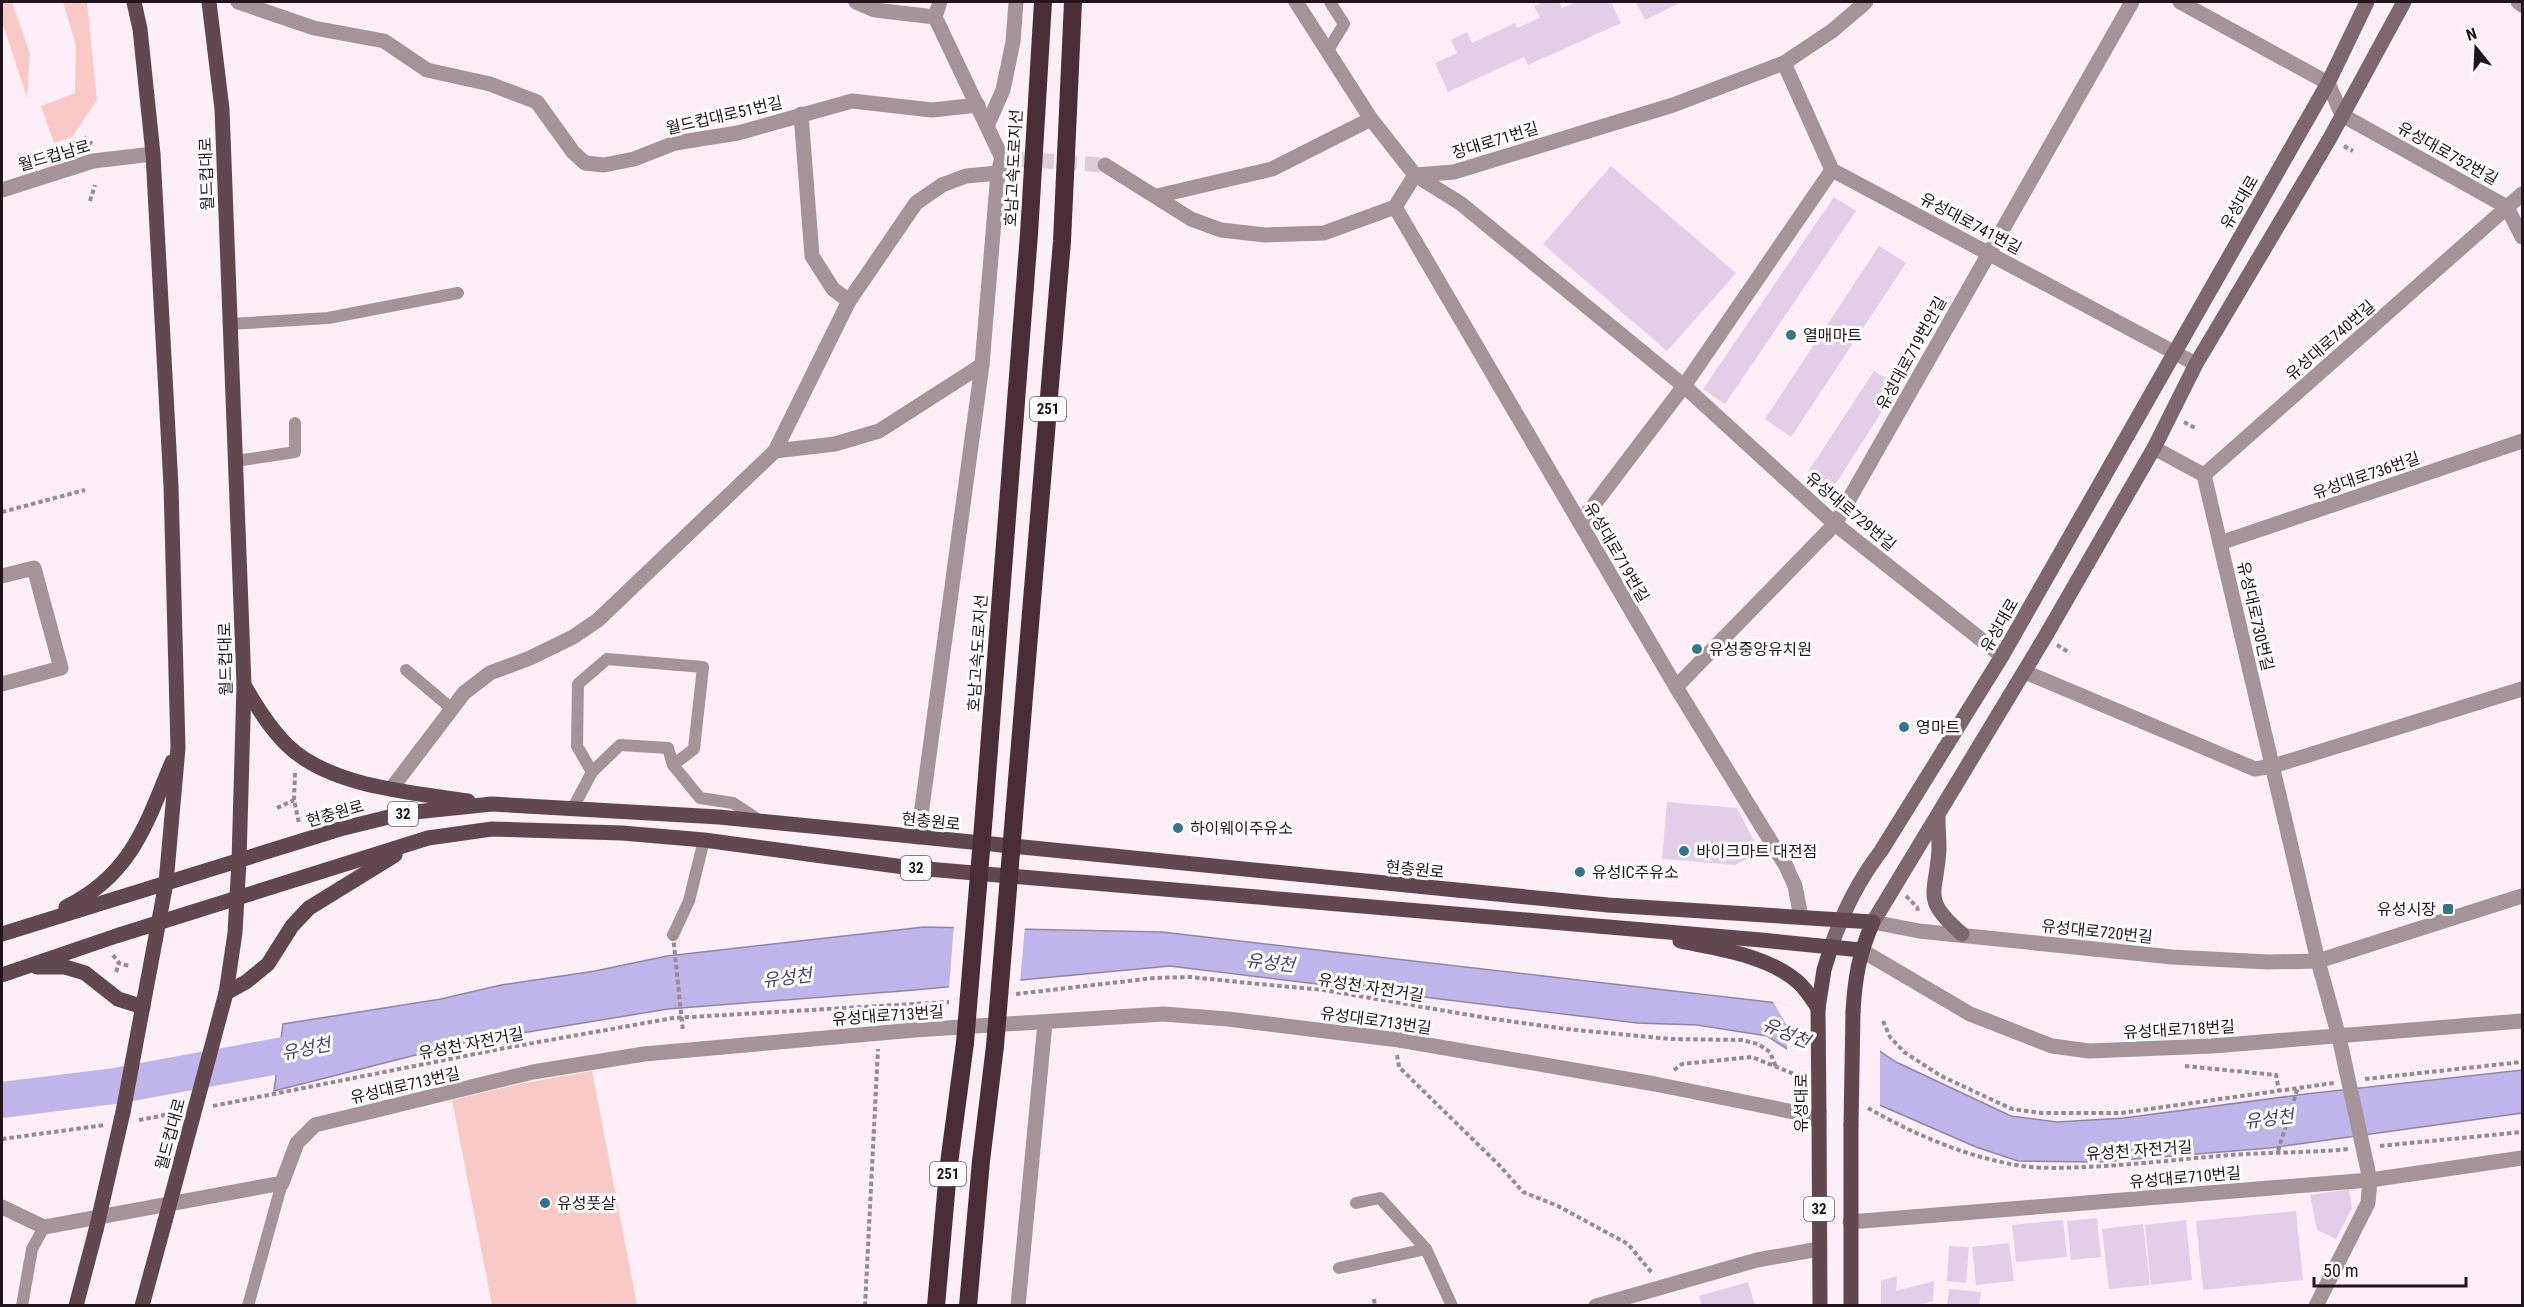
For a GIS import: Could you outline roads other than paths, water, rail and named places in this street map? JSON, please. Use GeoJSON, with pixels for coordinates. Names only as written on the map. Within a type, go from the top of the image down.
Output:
{"type":"FeatureCollection","features":[{"type":"Feature","properties":{"kind":"highway","name":"호남고속도로지선"},"geometry":{"type":"LineString","coordinates":[[936,1305],[948,1171],[965,1043],[984,813],[1029,234],[1043,2]]}},
{"type":"Feature","properties":{"kind":"highway","name":"251"},"geometry":{"type":"LineString","coordinates":[[968,1305],[981,1161],[995,1046],[1062,241],[1073,2]]}},
{"type":"Feature","properties":{"kind":"main road"},"geometry":{"type":"LineString","coordinates":[[76,1305],[123,1112],[166,883],[178,748],[171,486],[153,154],[140,29],[134,2]]}},
{"type":"Feature","properties":{"kind":"main road","name":"월드컵대로"},"geometry":{"type":"LineString","coordinates":[[142,1305],[226,993],[239,861],[244,685],[222,109],[209,2]]}},
{"type":"Feature","properties":{"kind":"main road","name":"유성대로"},"geometry":{"type":"LineString","coordinates":[[1820,1305],[1818,1008],[1824,970],[1840,920],[1863,873],[1881,851],[2002,656],[2328,83],[2367,2]]}},
{"type":"Feature","properties":{"kind":"main road"},"geometry":{"type":"LineString","coordinates":[[1851,1305],[1853,1012],[1855,976],[1861,950],[1873,922],[2025,672],[2154,448],[2196,364],[2342,115],[2404,2]]}},
{"type":"Feature","properties":{"kind":"main road"},"geometry":{"type":"LineString","coordinates":[[244,685],[265,720],[287,746],[322,768],[365,783],[391,789],[492,804]]}},
{"type":"Feature","properties":{"kind":"main road"},"geometry":{"type":"LineString","coordinates":[[32,923],[78,901],[111,878],[126,861],[143,830],[178,748]]}},
{"type":"Feature","properties":{"kind":"main road","name":"현충원로"},"geometry":{"type":"LineString","coordinates":[[2,934],[340,829],[405,813],[492,804],[762,822],[1596,904],[1873,922]]}},
{"type":"Feature","properties":{"kind":"main road"},"geometry":{"type":"LineString","coordinates":[[1938,817],[1939,851],[1933,900],[1943,918],[1962,934]]}},
{"type":"Feature","properties":{"kind":"main road","name":"32"},"geometry":{"type":"LineString","coordinates":[[2,975],[428,838],[492,828],[622,833],[704,840],[904,867],[1606,927]]}},
{"type":"Feature","properties":{"kind":"main road"},"geometry":{"type":"LineString","coordinates":[[226,993],[246,982],[268,964],[292,926],[309,908],[383,860],[428,838]]}},
{"type":"Feature","properties":{"kind":"main road"},"geometry":{"type":"LineString","coordinates":[[1606,927],[1861,950]]}},
{"type":"Feature","properties":{"kind":"main road"},"geometry":{"type":"LineString","coordinates":[[1606,927],[1708,947],[1778,968],[1799,982],[1818,1008]]}},
{"type":"Feature","properties":{"kind":"main road"},"geometry":{"type":"LineString","coordinates":[[27,966],[65,967],[85,973],[118,999],[143,1007]]}},
{"type":"Feature","properties":{"kind":"street","name":"월드컵대로51번길"},"geometry":{"type":"LineString","coordinates":[[238,2],[314,28],[384,41],[427,70],[490,84],[537,102],[573,152],[585,164],[604,165],[634,159],[675,143],[738,133],[852,101],[932,110],[978,105]]}},
{"type":"Feature","properties":{"kind":"street"},"geometry":{"type":"LineString","coordinates":[[856,2],[875,10],[935,17]]}},
{"type":"Feature","properties":{"kind":"street"},"geometry":{"type":"LineString","coordinates":[[918,837],[982,365],[1005,164],[935,17],[940,2]]}},
{"type":"Feature","properties":{"kind":"street"},"geometry":{"type":"LineString","coordinates":[[987,126],[1004,90],[1013,42],[1016,2]]}},
{"type":"Feature","properties":{"kind":"street","name":"유성대로729번길"},"geometry":{"type":"LineString","coordinates":[[1296,2],[1371,119],[1415,175],[1460,203],[1684,386],[1835,524],[2002,656]]}},
{"type":"Feature","properties":{"kind":"street","name":"장대로71번길"},"geometry":{"type":"LineString","coordinates":[[1415,175],[1454,172],[1673,105],[1784,63],[1832,31],[1866,2]]}},
{"type":"Feature","properties":{"kind":"street","name":"유성대로719번안길"},"geometry":{"type":"LineString","coordinates":[[1676,687],[1835,524],[2132,2]]}},
{"type":"Feature","properties":{"kind":"street"},"geometry":{"type":"LineString","coordinates":[[2180,2],[2328,83],[2342,115]]}},
{"type":"Feature","properties":{"kind":"street"},"geometry":{"type":"LineString","coordinates":[[2518,2],[2523,5]]}},
{"type":"Feature","properties":{"kind":"street"},"geometry":{"type":"LineString","coordinates":[[1580,523],[1684,386],[1832,170],[1784,63]]}},
{"type":"Feature","properties":{"kind":"street","name":"월드컵대로51번길"},"geometry":{"type":"LineString","coordinates":[[801,114],[812,256],[833,289],[849,301]]}},
{"type":"Feature","properties":{"kind":"street","name":"유성대로752번길"},"geometry":{"type":"LineString","coordinates":[[2342,115],[2507,207],[2523,237]]}},
{"type":"Feature","properties":{"kind":"street"},"geometry":{"type":"LineString","coordinates":[[1156,196],[1272,169],[1371,119]]}},
{"type":"Feature","properties":{"kind":"street","name":"월드컵남로"},"geometry":{"type":"LineString","coordinates":[[2,190],[93,160],[153,154]]}},
{"type":"Feature","properties":{"kind":"street"},"geometry":{"type":"LineString","coordinates":[[391,789],[464,693],[490,673],[530,658],[573,637],[598,620],[775,451],[791,423],[849,301],[916,203],[942,185],[1005,164]]}},
{"type":"Feature","properties":{"kind":"street"},"geometry":{"type":"LineString","coordinates":[[1105,165],[1191,219],[1221,230],[1265,235],[1324,232],[1395,207],[1415,175]]}},
{"type":"Feature","properties":{"kind":"street","name":"유성대로741번길"},"geometry":{"type":"LineString","coordinates":[[1832,170],[2196,364]]}},
{"type":"Feature","properties":{"kind":"street","name":"유성대로740번길"},"geometry":{"type":"LineString","coordinates":[[2204,475],[2523,194]]}},
{"type":"Feature","properties":{"kind":"street","name":"유성대로719번길"},"geometry":{"type":"LineString","coordinates":[[1395,207],[1676,687],[1786,866],[1795,886],[1801,917]]}},
{"type":"Feature","properties":{"kind":"street"},"geometry":{"type":"LineString","coordinates":[[775,451],[835,444],[879,431],[982,365]]}},
{"type":"Feature","properties":{"kind":"street","name":"유성대로736번길"},"geometry":{"type":"LineString","coordinates":[[2220,543],[2523,441]]}},
{"type":"Feature","properties":{"kind":"street"},"geometry":{"type":"LineString","coordinates":[[2154,448],[2204,475]]}},
{"type":"Feature","properties":{"kind":"street","name":"유성대로730번길"},"geometry":{"type":"LineString","coordinates":[[2204,475],[2273,766]]}},
{"type":"Feature","properties":{"kind":"street"},"geometry":{"type":"LineString","coordinates":[[2,576],[34,568],[61,668],[2,684]]}},
{"type":"Feature","properties":{"kind":"street"},"geometry":{"type":"LineString","coordinates":[[2025,672],[2255,768],[2273,766],[2523,690]]}},
{"type":"Feature","properties":{"kind":"street"},"geometry":{"type":"LineString","coordinates":[[2273,766],[2318,961],[2339,1037],[2370,1180],[2368,1203],[2316,1305]]}},
{"type":"Feature","properties":{"kind":"street","name":"유성대로720번길"},"geometry":{"type":"LineString","coordinates":[[1873,922],[1919,931],[2172,957],[2268,962],[2318,961],[2523,896]]}},
{"type":"Feature","properties":{"kind":"street","name":"유성대로718번길"},"geometry":{"type":"LineString","coordinates":[[1861,950],[1970,1014],[2052,1046],[2089,1051],[2212,1046],[2523,1021]]}},
{"type":"Feature","properties":{"kind":"street","name":"유성대로713번길"},"geometry":{"type":"LineString","coordinates":[[282,1183],[297,1143],[315,1125],[533,1072],[644,1054],[915,1030],[1163,1014],[1228,1019],[1399,1040],[1655,1084],[1819,1117]]}},
{"type":"Feature","properties":{"kind":"street"},"geometry":{"type":"LineString","coordinates":[[1018,1305],[1045,1023]]}},
{"type":"Feature","properties":{"kind":"street","name":"유성대로710번길"},"geometry":{"type":"LineString","coordinates":[[1850,1222],[2370,1180],[2523,1158]]}},
{"type":"Feature","properties":{"kind":"street"},"geometry":{"type":"LineString","coordinates":[[2,1207],[44,1227],[282,1183]]}},
{"type":"Feature","properties":{"kind":"street"},"geometry":{"type":"LineString","coordinates":[[1601,1305],[1757,1260],[1820,1249]]}},
{"type":"Feature","properties":{"kind":"lane"},"geometry":{"type":"LineString","coordinates":[[1328,52],[1344,24],[1330,2]]}},
{"type":"Feature","properties":{"kind":"lane"},"geometry":{"type":"LineString","coordinates":[[230,324],[328,318],[458,293]]}},
{"type":"Feature","properties":{"kind":"lane"},"geometry":{"type":"LineString","coordinates":[[236,461],[295,452],[295,423]]}},
{"type":"Feature","properties":{"kind":"lane"},"geometry":{"type":"LineString","coordinates":[[592,772],[577,746],[578,684],[607,659],[703,667],[694,749],[673,765]]}},
{"type":"Feature","properties":{"kind":"lane"},"geometry":{"type":"LineString","coordinates":[[406,670],[452,710]]}},
{"type":"Feature","properties":{"kind":"lane"},"geometry":{"type":"LineString","coordinates":[[573,808],[592,772],[620,745],[668,748],[673,765],[700,798],[733,803],[762,822]]}},
{"type":"Feature","properties":{"kind":"lane"},"geometry":{"type":"LineString","coordinates":[[673,935],[689,901],[704,840]]}},
{"type":"Feature","properties":{"kind":"lane"},"geometry":{"type":"LineString","coordinates":[[248,1305],[282,1183]]}},
{"type":"Feature","properties":{"kind":"lane"},"geometry":{"type":"LineString","coordinates":[[1356,1203],[1380,1198],[1426,1249],[1452,1305]]}},
{"type":"Feature","properties":{"kind":"lane"},"geometry":{"type":"LineString","coordinates":[[22,1305],[32,1249],[44,1227]]}},
{"type":"Feature","properties":{"kind":"lane"},"geometry":{"type":"LineString","coordinates":[[1339,1268],[1426,1249]]}},
{"type":"Feature","properties":{"kind":"water"},"geometry":{"type":"Polygon","coordinates":[[[924,927],[1162,932],[1778,1003],[1848,1030],[1896,1062],[2011,1116],[2057,1122],[2124,1118],[2306,1094],[2522,1070],[2522,1113],[2270,1148],[2098,1162],[2018,1161],[1976,1147],[1859,1096],[1767,1036],[1697,1025],[1637,1023],[1170,966],[915,990],[668,1009],[467,1042],[274,1091],[283,1024],[441,999],[501,985],[595,971],[667,956],[924,927]]]}},
{"type":"Feature","properties":{"kind":"waterway","name":"유성천"},"geometry":{"type":"LineString","coordinates":[[2,1100],[115,1086],[327,1047]]}},
{"type":"Feature","properties":{"kind":"tunnel"},"geometry":{"type":"LineString","coordinates":[[1016,159],[1105,165]]}},
{"type":"Feature","properties":{"kind":"place","name":"열매마트"},"geometry":{"type":"Point","coordinates":[1791,335]}},
{"type":"Feature","properties":{"kind":"place","name":"유성중앙유치원"},"geometry":{"type":"Point","coordinates":[1697,649]}},
{"type":"Feature","properties":{"kind":"place","name":"영마트"},"geometry":{"type":"Point","coordinates":[1904,727]}},
{"type":"Feature","properties":{"kind":"place","name":"하이웨이주유소"},"geometry":{"type":"Point","coordinates":[1178,828]}},
{"type":"Feature","properties":{"kind":"place","name":"바이크마트 대전점"},"geometry":{"type":"Point","coordinates":[1684,851]}},
{"type":"Feature","properties":{"kind":"place","name":"유성IC주유소"},"geometry":{"type":"Point","coordinates":[1580,872]}},
{"type":"Feature","properties":{"kind":"place","name":"유성시장"},"geometry":{"type":"Point","coordinates":[2448,909]}},
{"type":"Feature","properties":{"kind":"place","name":"유성풋살"},"geometry":{"type":"Point","coordinates":[545,1203]}}]}
